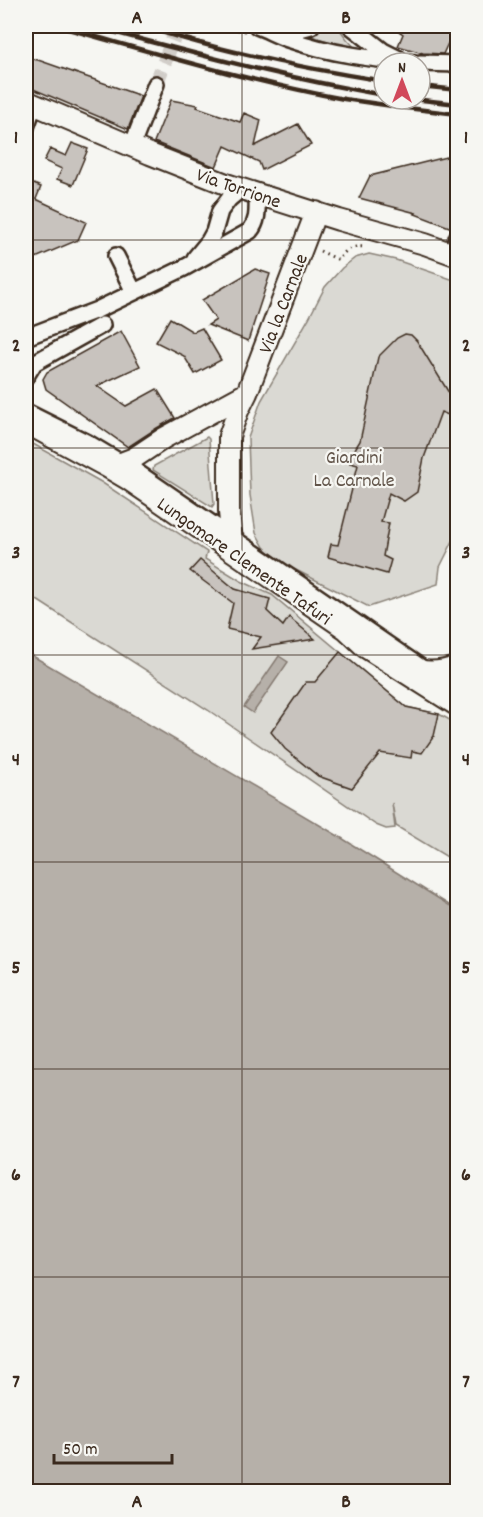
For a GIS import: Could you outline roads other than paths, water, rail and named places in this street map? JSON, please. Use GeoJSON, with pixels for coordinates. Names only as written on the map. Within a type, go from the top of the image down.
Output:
{"type":"FeatureCollection","features":[{"type":"Feature","properties":{"kind":"main road","name":"Via Torrione"},"geometry":{"type":"LineString","coordinates":[[30,103],[211,178],[339,220],[426,244],[455,249]]}},
{"type":"Feature","properties":{"kind":"main road","name":"Via la Carnale"},"geometry":{"type":"LineString","coordinates":[[232,544],[229,512],[229,436],[316,212]]}},
{"type":"Feature","properties":{"kind":"main road"},"geometry":{"type":"LineString","coordinates":[[121,463],[134,458],[164,438],[247,393]]}},
{"type":"Feature","properties":{"kind":"main road","name":"Lungomare Clemente Tafuri"},"geometry":{"type":"LineString","coordinates":[[26,423],[107,467],[232,544],[346,629],[365,647],[458,706]]}},
{"type":"Feature","properties":{"kind":"main road"},"geometry":{"type":"LineString","coordinates":[[346,629],[370,641],[414,670],[452,669],[458,666]]}},
{"type":"Feature","properties":{"kind":"street"},"geometry":{"type":"LineString","coordinates":[[261,27],[300,29],[311,26]]}},
{"type":"Feature","properties":{"kind":"street"},"geometry":{"type":"LineString","coordinates":[[351,26],[383,51]]}},
{"type":"Feature","properties":{"kind":"street"},"geometry":{"type":"LineString","coordinates":[[261,27],[289,40],[372,59]]}},
{"type":"Feature","properties":{"kind":"street"},"geometry":{"type":"LineString","coordinates":[[432,63],[458,64]]}},
{"type":"Feature","properties":{"kind":"street"},"geometry":{"type":"LineString","coordinates":[[132,146],[156,84]]}},
{"type":"Feature","properties":{"kind":"street"},"geometry":{"type":"LineString","coordinates":[[26,127],[30,103]]}},
{"type":"Feature","properties":{"kind":"street"},"geometry":{"type":"LineString","coordinates":[[26,342],[184,268],[250,231],[255,226],[257,217],[249,191],[229,199],[220,211],[209,241],[184,268]]}},
{"type":"Feature","properties":{"kind":"street"},"geometry":{"type":"LineString","coordinates":[[116,256],[134,292]]}},
{"type":"Feature","properties":{"kind":"street"},"geometry":{"type":"LineString","coordinates":[[26,376],[34,363],[102,325]]}},
{"type":"Feature","properties":{"kind":"street","name":"Lungomare Clemente Tafuri"},"geometry":{"type":"LineString","coordinates":[[26,412],[88,443],[138,473],[232,544],[458,693]]}},
{"type":"Feature","properties":{"kind":"tunnel"},"geometry":{"type":"LineString","coordinates":[[156,84],[178,26]]}},
{"type":"Feature","properties":{"kind":"railway"},"geometry":{"type":"LineString","coordinates":[[57,26],[200,66],[308,92],[458,114]]}},
{"type":"Feature","properties":{"kind":"railway"},"geometry":{"type":"LineString","coordinates":[[91,26],[273,73],[372,93]]}},
{"type":"Feature","properties":{"kind":"railway"},"geometry":{"type":"LineString","coordinates":[[143,26],[202,44],[262,58],[372,79]]}},
{"type":"Feature","properties":{"kind":"railway"},"geometry":{"type":"LineString","coordinates":[[432,87],[458,90]]}},
{"type":"Feature","properties":{"kind":"railway"},"geometry":{"type":"LineString","coordinates":[[432,101],[458,104]]}},
{"type":"Feature","properties":{"kind":"park label","name":"Giardini La Carnale"},"geometry":{"type":"Point","coordinates":[354,468]}}]}
